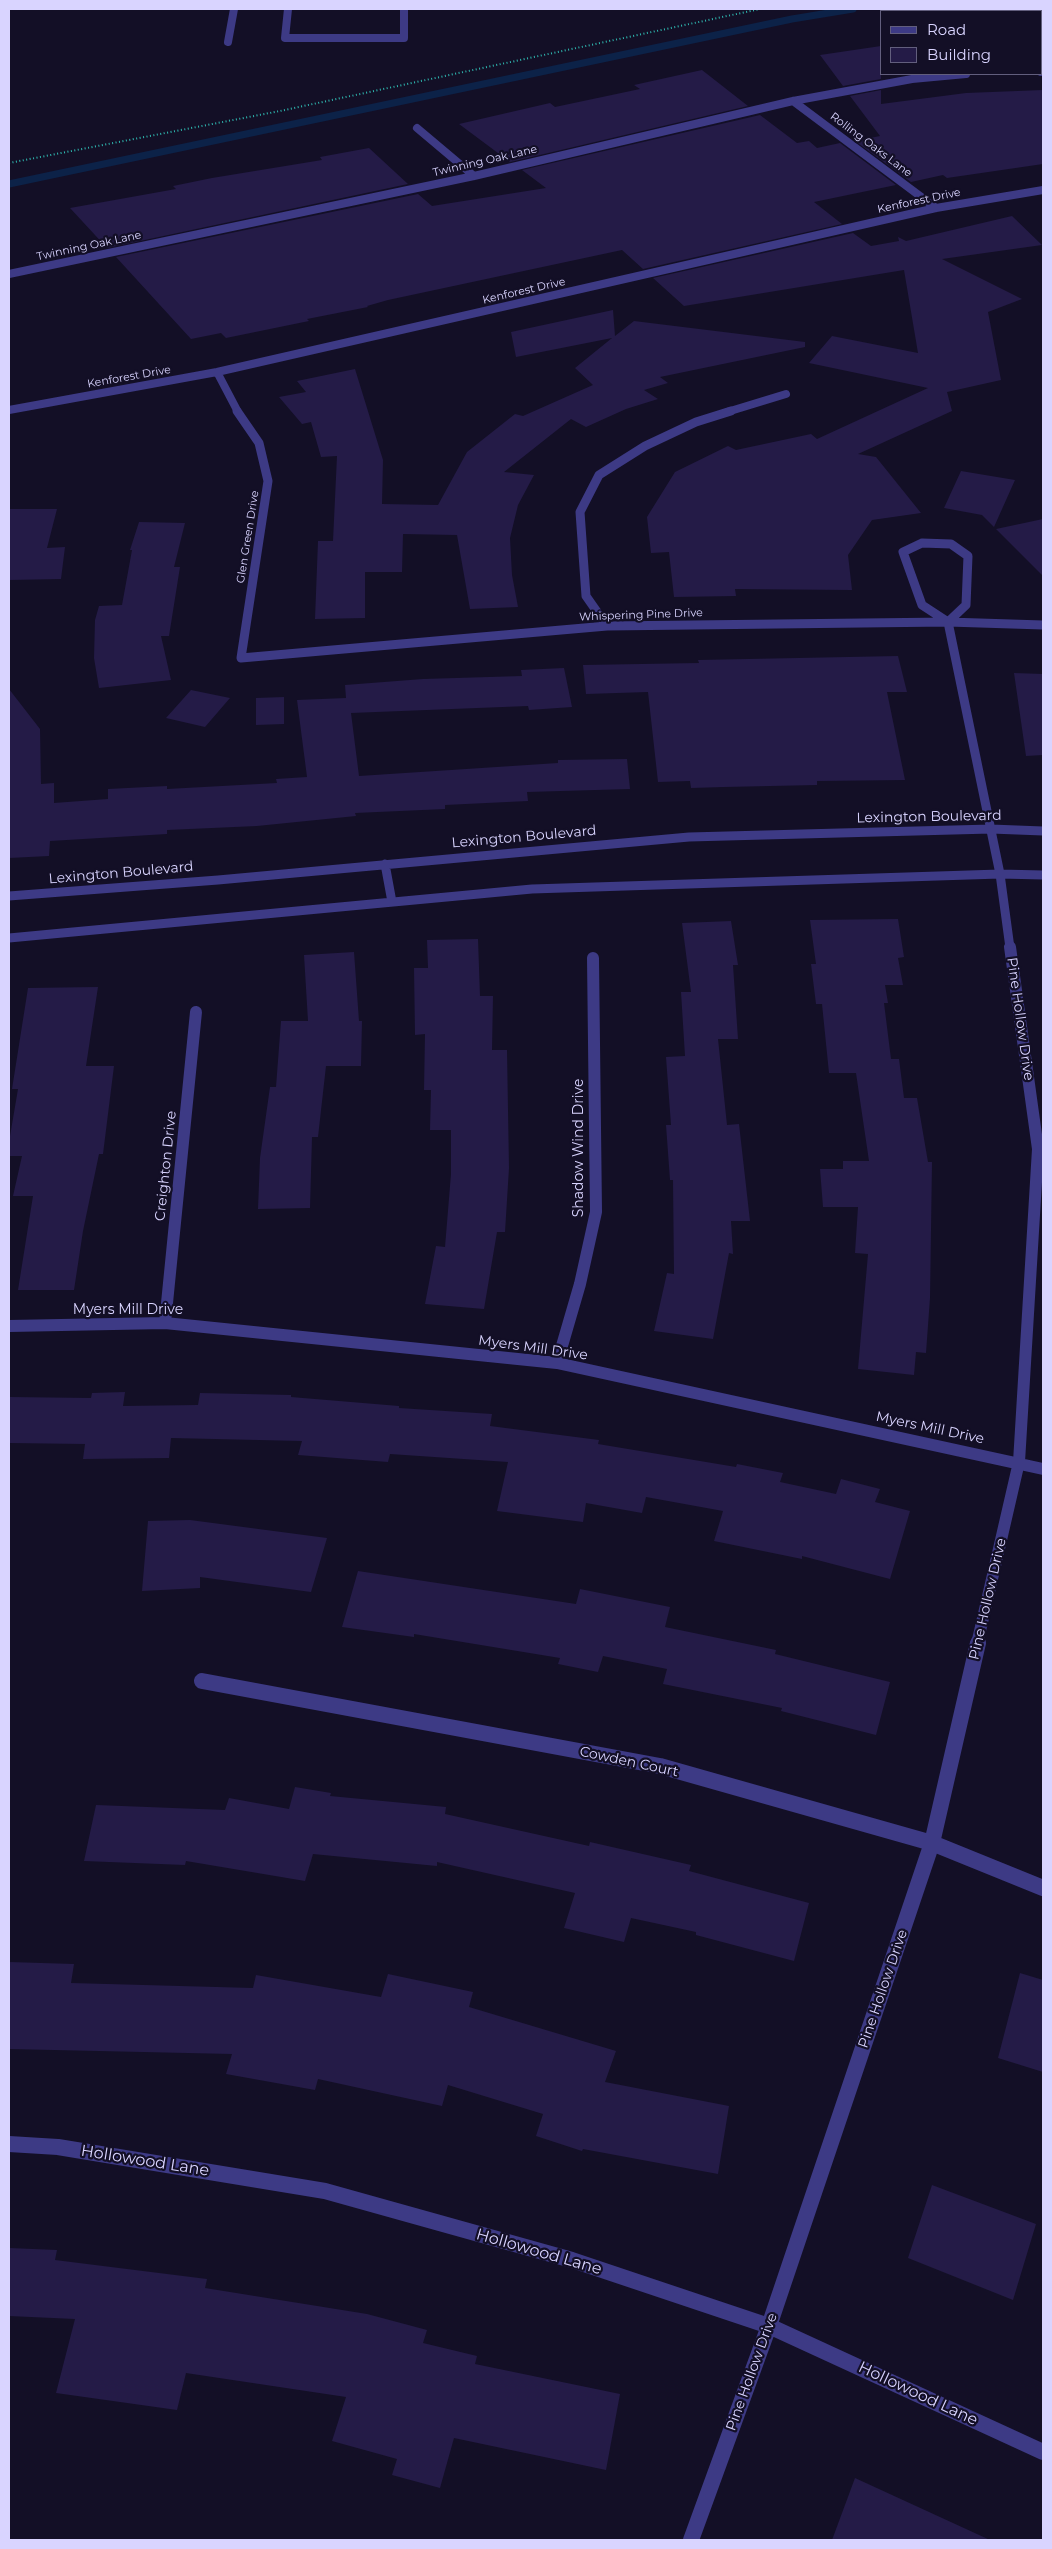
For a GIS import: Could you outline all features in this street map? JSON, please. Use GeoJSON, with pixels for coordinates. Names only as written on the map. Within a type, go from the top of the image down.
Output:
{"type":"FeatureCollection","features":[{"type":"Feature","properties":{"kind":"street"},"geometry":{"type":"LineString","coordinates":[[228,42],[234,9]]}},
{"type":"Feature","properties":{"kind":"street"},"geometry":{"type":"LineString","coordinates":[[288,9],[285,38],[404,38],[404,9]]}},
{"type":"Feature","properties":{"kind":"street","name":"Twinning Oak Lane"},"geometry":{"type":"LineString","coordinates":[[9,274],[474,176],[793,101],[903,80],[956,75]]}},
{"type":"Feature","properties":{"kind":"street","name":"Rolling Oaks Lane"},"geometry":{"type":"LineString","coordinates":[[793,101],[936,208]]}},
{"type":"Feature","properties":{"kind":"street"},"geometry":{"type":"LineString","coordinates":[[417,128],[474,176]]}},
{"type":"Feature","properties":{"kind":"street","name":"Kenforest Drive"},"geometry":{"type":"LineString","coordinates":[[9,410],[216,372],[936,208],[1043,190]]}},
{"type":"Feature","properties":{"kind":"street","name":"Glen Green Drive"},"geometry":{"type":"LineString","coordinates":[[216,372],[232,404],[259,443],[268,481],[241,658]]}},
{"type":"Feature","properties":{"kind":"street"},"geometry":{"type":"LineString","coordinates":[[607,626],[586,596],[580,512],[599,475],[645,446],[696,422],[786,394]]}},
{"type":"Feature","properties":{"kind":"street"},"geometry":{"type":"LineString","coordinates":[[922,543],[951,544],[968,556],[966,605],[948,622],[922,605],[903,552],[922,543]]}},
{"type":"Feature","properties":{"kind":"street","name":"Whispering Pine Drive"},"geometry":{"type":"LineString","coordinates":[[241,658],[607,626],[948,622],[1043,625]]}},
{"type":"Feature","properties":{"kind":"street","name":"Pine Hollow Drive"},"geometry":{"type":"LineString","coordinates":[[691,2540],[769,2326],[932,1843],[1019,1462],[1041,1150],[1000,874],[948,622]]}},
{"type":"Feature","properties":{"kind":"street","name":"Lexington Boulevard"},"geometry":{"type":"LineString","coordinates":[[9,896],[689,837],[991,830],[1043,831]]}},
{"type":"Feature","properties":{"kind":"street"},"geometry":{"type":"LineString","coordinates":[[384,864],[392,902]]}},
{"type":"Feature","properties":{"kind":"street"},"geometry":{"type":"LineString","coordinates":[[9,938],[532,889],[1000,874],[1043,876]]}},
{"type":"Feature","properties":{"kind":"street","name":"Shadow Wind Drive"},"geometry":{"type":"LineString","coordinates":[[557,1363],[580,1284],[596,1212],[593,958]]}},
{"type":"Feature","properties":{"kind":"street","name":"Creighton Drive"},"geometry":{"type":"LineString","coordinates":[[165,1323],[196,1012]]}},
{"type":"Feature","properties":{"kind":"street","name":"Myers Mill Drive"},"geometry":{"type":"LineString","coordinates":[[9,1326],[165,1323],[557,1363],[1019,1462],[1043,1469]]}},
{"type":"Feature","properties":{"kind":"street","name":"Cowden Court"},"geometry":{"type":"LineString","coordinates":[[202,1682],[660,1766],[932,1843],[1043,1888]]}},
{"type":"Feature","properties":{"kind":"street","name":"Hollowood Lane"},"geometry":{"type":"LineString","coordinates":[[9,2144],[58,2147],[324,2191],[572,2260],[769,2326],[1043,2452]]}},
{"type":"Feature","properties":{"kind":"path"},"geometry":{"type":"LineString","coordinates":[[9,163],[280,111],[760,9]]}},
{"type":"Feature","properties":{"kind":"building"},"geometry":{"type":"Polygon","coordinates":[[[880,46],[881,79],[843,86],[820,55],[880,46]]]}},
{"type":"Feature","properties":{"kind":"building"},"geometry":{"type":"Polygon","coordinates":[[[702,70],[748,106],[510,162],[459,124],[550,103],[555,107],[640,89],[634,85],[702,70]]]}},
{"type":"Feature","properties":{"kind":"building"},"geometry":{"type":"Polygon","coordinates":[[[881,90],[881,104],[966,93],[1043,90],[1043,164],[947,178],[943,175],[911,182],[855,141],[880,136],[850,96],[881,90]]]}},
{"type":"Feature","properties":{"kind":"building"},"geometry":{"type":"Polygon","coordinates":[[[760,115],[797,143],[809,141],[817,148],[840,143],[896,185],[814,202],[842,224],[643,269],[622,250],[388,300],[368,307],[307,319],[309,321],[226,338],[221,333],[191,339],[116,257],[418,194],[432,206],[546,188],[522,170],[760,115]]]}},
{"type":"Feature","properties":{"kind":"building"},"geometry":{"type":"Polygon","coordinates":[[[369,148],[408,184],[107,248],[70,208],[176,189],[173,186],[212,178],[322,160],[320,157],[369,148]]]}},
{"type":"Feature","properties":{"kind":"building"},"geometry":{"type":"Polygon","coordinates":[[[1012,216],[1042,245],[942,259],[1022,299],[988,312],[1001,380],[947,392],[952,411],[858,454],[876,457],[921,513],[872,520],[848,555],[852,590],[735,589],[736,596],[674,597],[669,552],[651,553],[647,517],[675,472],[728,446],[736,450],[811,434],[817,439],[928,388],[809,363],[832,336],[918,353],[904,270],[684,306],[653,278],[853,233],[871,246],[899,241],[898,237],[906,241],[1012,216]]]}},
{"type":"Feature","properties":{"kind":"building"},"geometry":{"type":"Polygon","coordinates":[[[613,310],[615,336],[634,321],[805,342],[805,347],[660,377],[668,383],[644,390],[658,399],[626,409],[586,427],[571,419],[504,472],[534,475],[518,505],[510,538],[512,575],[518,607],[470,609],[457,535],[403,534],[402,572],[365,572],[365,618],[315,619],[318,541],[333,541],[337,456],[321,457],[311,422],[302,424],[279,397],[306,392],[297,381],[355,369],[383,460],[382,504],[438,505],[467,452],[515,414],[523,416],[593,385],[575,368],[612,338],[516,357],[511,332],[613,310]]]}},
{"type":"Feature","properties":{"kind":"building"},"geometry":{"type":"Polygon","coordinates":[[[961,471],[1015,480],[994,527],[982,515],[944,508],[961,471]]]}},
{"type":"Feature","properties":{"kind":"building"},"geometry":{"type":"Polygon","coordinates":[[[9,509],[57,509],[47,548],[65,547],[61,579],[9,580],[9,509]]]}},
{"type":"Feature","properties":{"kind":"building"},"geometry":{"type":"Polygon","coordinates":[[[1043,519],[1043,576],[996,529],[1043,519]]]}},
{"type":"Feature","properties":{"kind":"building"},"geometry":{"type":"Polygon","coordinates":[[[139,522],[185,523],[174,567],[180,567],[169,636],[161,636],[171,680],[99,688],[94,658],[95,620],[99,606],[122,605],[132,550],[130,550],[139,522]]]}},
{"type":"Feature","properties":{"kind":"building"},"geometry":{"type":"Polygon","coordinates":[[[898,656],[907,692],[887,692],[905,780],[817,781],[817,785],[691,788],[690,781],[658,782],[648,692],[586,694],[583,665],[699,663],[698,660],[898,656]]]}},
{"type":"Feature","properties":{"kind":"building"},"geometry":{"type":"Polygon","coordinates":[[[564,668],[572,707],[529,710],[528,706],[351,713],[359,776],[558,763],[558,760],[627,759],[630,789],[527,792],[528,801],[445,805],[445,809],[355,813],[356,816],[257,826],[167,830],[167,834],[50,841],[49,856],[9,858],[9,689],[40,729],[41,784],[54,783],[54,803],[108,799],[108,789],[167,786],[167,789],[277,783],[276,779],[307,777],[297,700],[346,698],[345,685],[423,679],[522,676],[521,670],[564,668]]]}},
{"type":"Feature","properties":{"kind":"building"},"geometry":{"type":"Polygon","coordinates":[[[1014,673],[1043,674],[1043,755],[1026,756],[1014,673]]]}},
{"type":"Feature","properties":{"kind":"building"},"geometry":{"type":"Polygon","coordinates":[[[191,690],[230,698],[205,727],[166,718],[191,690]]]}},
{"type":"Feature","properties":{"kind":"building"},"geometry":{"type":"Polygon","coordinates":[[[284,697],[284,724],[256,725],[256,698],[284,697]]]}},
{"type":"Feature","properties":{"kind":"building"},"geometry":{"type":"Polygon","coordinates":[[[898,919],[904,957],[898,958],[903,985],[885,985],[888,1003],[884,1003],[891,1059],[899,1059],[904,1098],[917,1098],[928,1162],[932,1162],[930,1298],[926,1353],[916,1352],[914,1375],[858,1369],[868,1254],[855,1253],[858,1207],[823,1207],[820,1169],[843,1169],[843,1161],[869,1161],[856,1073],[829,1073],[822,1004],[816,1004],[811,964],[816,964],[810,920],[898,919]]]}},
{"type":"Feature","properties":{"kind":"building"},"geometry":{"type":"Polygon","coordinates":[[[731,921],[738,965],[733,965],[738,1039],[718,1039],[727,1125],[739,1124],[750,1221],[731,1221],[733,1254],[729,1253],[713,1339],[654,1331],[667,1273],[674,1274],[673,1180],[670,1180],[666,1125],[671,1125],[666,1057],[685,1056],[681,992],[691,992],[682,923],[731,921]]]}},
{"type":"Feature","properties":{"kind":"building"},"geometry":{"type":"Polygon","coordinates":[[[478,939],[480,996],[493,996],[492,1050],[507,1050],[509,1168],[505,1232],[497,1232],[484,1309],[425,1304],[436,1246],[445,1247],[451,1174],[451,1130],[430,1130],[431,1090],[424,1090],[425,1034],[415,1035],[414,968],[428,968],[427,940],[478,939]]]}},
{"type":"Feature","properties":{"kind":"building"},"geometry":{"type":"Polygon","coordinates":[[[354,952],[359,1021],[362,1021],[361,1066],[326,1066],[318,1137],[312,1137],[310,1208],[258,1209],[260,1158],[270,1087],[276,1087],[281,1021],[308,1021],[304,955],[354,952]]]}},
{"type":"Feature","properties":{"kind":"building"},"geometry":{"type":"Polygon","coordinates":[[[98,987],[86,1066],[114,1066],[103,1154],[99,1154],[83,1231],[74,1290],[18,1290],[33,1196],[13,1196],[22,1156],[9,1156],[9,1142],[18,1089],[12,1089],[28,988],[98,987]]]}},
{"type":"Feature","properties":{"kind":"building"},"geometry":{"type":"Polygon","coordinates":[[[125,1392],[123,1406],[198,1405],[200,1393],[291,1395],[291,1397],[399,1406],[399,1408],[492,1414],[490,1426],[599,1440],[598,1444],[736,1467],[737,1464],[783,1473],[780,1482],[836,1494],[841,1479],[880,1489],[875,1502],[910,1511],[890,1579],[802,1556],[802,1559],[714,1541],[723,1511],[646,1497],[642,1513],[586,1503],[583,1522],[497,1511],[508,1462],[390,1454],[388,1462],[298,1455],[302,1441],[171,1438],[169,1458],[83,1459],[85,1444],[9,1443],[9,1397],[91,1398],[92,1393],[125,1392]]]}},
{"type":"Feature","properties":{"kind":"building"},"geometry":{"type":"Polygon","coordinates":[[[190,1520],[327,1538],[311,1592],[200,1577],[200,1588],[142,1591],[148,1521],[190,1520]]]}},
{"type":"Feature","properties":{"kind":"building"},"geometry":{"type":"Polygon","coordinates":[[[358,1571],[576,1604],[580,1589],[670,1607],[665,1627],[776,1650],[775,1654],[890,1682],[876,1735],[781,1711],[782,1708],[663,1684],[667,1669],[603,1656],[598,1672],[558,1664],[560,1658],[414,1634],[414,1637],[342,1627],[358,1571]]]}},
{"type":"Feature","properties":{"kind":"building"},"geometry":{"type":"Polygon","coordinates":[[[295,1787],[331,1793],[330,1796],[446,1807],[445,1814],[589,1846],[590,1842],[691,1865],[689,1871],[809,1903],[794,1961],[696,1935],[696,1932],[631,1918],[624,1942],[564,1928],[575,1893],[437,1862],[437,1866],[313,1854],[305,1881],[186,1861],[185,1865],[84,1861],[96,1805],[225,1810],[229,1798],[289,1809],[295,1787]]]}},
{"type":"Feature","properties":{"kind":"building"},"geometry":{"type":"Polygon","coordinates":[[[9,1962],[74,1964],[71,1983],[253,1988],[256,1975],[381,1997],[388,1974],[473,1992],[469,2007],[616,2051],[605,2082],[729,2106],[718,2174],[583,2149],[582,2151],[536,2136],[543,2114],[448,2085],[442,2106],[318,2079],[315,2090],[226,2074],[232,2054],[9,2049],[9,1962]]]}},
{"type":"Feature","properties":{"kind":"building"},"geometry":{"type":"Polygon","coordinates":[[[1020,1973],[1043,1980],[1043,2072],[998,2058],[1020,1973]]]}},
{"type":"Feature","properties":{"kind":"building"},"geometry":{"type":"Polygon","coordinates":[[[932,2185],[1036,2224],[1013,2300],[908,2258],[932,2185]]]}},
{"type":"Feature","properties":{"kind":"building"},"geometry":{"type":"Polygon","coordinates":[[[9,2248],[57,2250],[55,2260],[207,2279],[205,2288],[367,2314],[427,2330],[423,2343],[477,2356],[475,2364],[620,2394],[606,2470],[454,2438],[440,2488],[392,2475],[397,2459],[332,2441],[346,2397],[186,2373],[177,2410],[56,2393],[75,2319],[9,2316],[9,2248]]]}},
{"type":"Feature","properties":{"kind":"building"},"geometry":{"type":"Polygon","coordinates":[[[855,2478],[990,2540],[832,2540],[855,2478]]]}},
{"type":"Feature","properties":{"kind":"waterway"},"geometry":{"type":"LineString","coordinates":[[9,184],[792,19],[853,9]]}}]}
